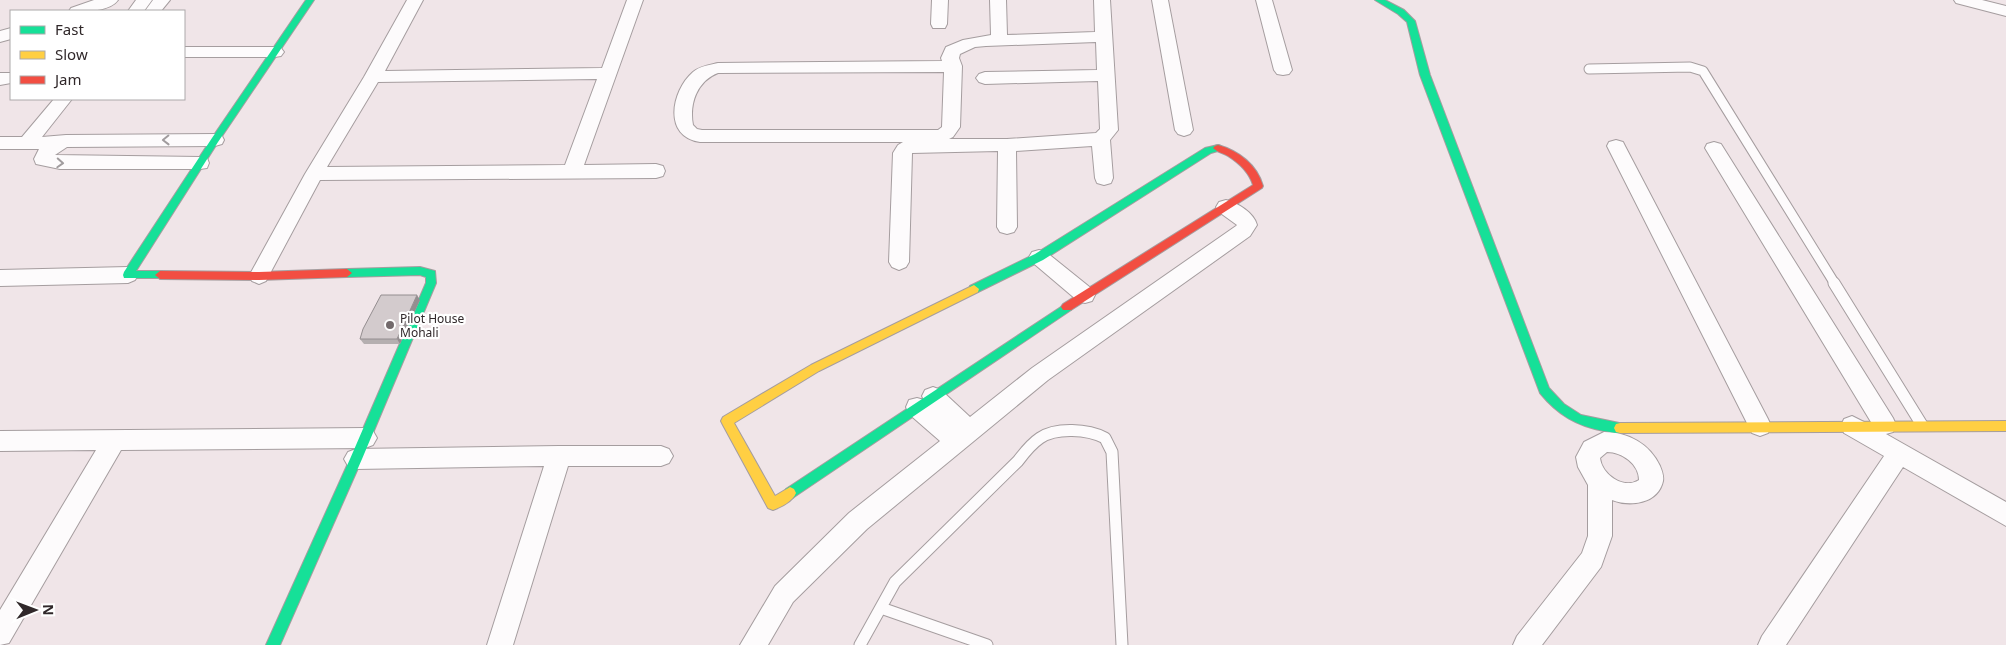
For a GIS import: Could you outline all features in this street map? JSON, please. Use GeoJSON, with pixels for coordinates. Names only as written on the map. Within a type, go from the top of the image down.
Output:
{"type":"FeatureCollection","features":[{"type":"Feature","properties":{"kind":"street"},"geometry":{"type":"LineString","coordinates":[[80,10],[110,0]]}},
{"type":"Feature","properties":{"kind":"street"},"geometry":{"type":"LineString","coordinates":[[154,10],[162,0]]}},
{"type":"Feature","properties":{"kind":"street"},"geometry":{"type":"LineString","coordinates":[[128,275],[215,140],[310,0]]}},
{"type":"Feature","properties":{"kind":"street"},"geometry":{"type":"LineString","coordinates":[[259,276],[314,174],[373,77],[415,0]]}},
{"type":"Feature","properties":{"kind":"street"},"geometry":{"type":"LineString","coordinates":[[572,172],[635,0]]}},
{"type":"Feature","properties":{"kind":"street"},"geometry":{"type":"LineString","coordinates":[[939,24],[940,0]]}},
{"type":"Feature","properties":{"kind":"street"},"geometry":{"type":"LineString","coordinates":[[998,0],[999,40]]}},
{"type":"Feature","properties":{"kind":"street"},"geometry":{"type":"LineString","coordinates":[[1102,0],[1109,130],[1101,140],[1104,178]]}},
{"type":"Feature","properties":{"kind":"street"},"geometry":{"type":"LineString","coordinates":[[1160,0],[1184,130]]}},
{"type":"Feature","properties":{"kind":"street"},"geometry":{"type":"LineString","coordinates":[[1264,0],[1284,70]]}},
{"type":"Feature","properties":{"kind":"street"},"geometry":{"type":"LineString","coordinates":[[1380,0],[1401,12],[1411,22],[1425,75],[1544,390],[1553,404],[1577,420],[1598,426],[1616,435],[1642,457],[1648,465],[1651,474],[1647,488],[1631,494],[1620,492],[1600,482],[1588,466],[1590,450],[1616,435],[1760,426],[2006,426]]}},
{"type":"Feature","properties":{"kind":"street"},"geometry":{"type":"LineString","coordinates":[[1962,0],[2006,11]]}},
{"type":"Feature","properties":{"kind":"street"},"geometry":{"type":"LineString","coordinates":[[953,66],[718,68],[704,73],[694,82],[685,102],[684,124],[686,129],[693,135],[705,136],[940,136],[947,133],[952,127],[953,66],[950,58],[952,51],[977,41],[1104,37]]}},
{"type":"Feature","properties":{"kind":"street"},"geometry":{"type":"LineString","coordinates":[[185,52],[275,52]]}},
{"type":"Feature","properties":{"kind":"street"},"geometry":{"type":"LineString","coordinates":[[373,77],[609,73]]}},
{"type":"Feature","properties":{"kind":"street"},"geometry":{"type":"LineString","coordinates":[[985,78],[1106,75]]}},
{"type":"Feature","properties":{"kind":"street"},"geometry":{"type":"LineString","coordinates":[[28,143],[62,100]]}},
{"type":"Feature","properties":{"kind":"street"},"geometry":{"type":"LineString","coordinates":[[0,143],[215,140]]}},
{"type":"Feature","properties":{"kind":"street"},"geometry":{"type":"LineString","coordinates":[[899,262],[902,154],[905,149],[910,146],[1007,145],[1101,140]]}},
{"type":"Feature","properties":{"kind":"street"},"geometry":{"type":"LineString","coordinates":[[59,143],[48,150],[43,159],[60,164],[200,163]]}},
{"type":"Feature","properties":{"kind":"street"},"geometry":{"type":"LineString","coordinates":[[1007,145],[1007,227]]}},
{"type":"Feature","properties":{"kind":"street"},"geometry":{"type":"LineString","coordinates":[[1616,146],[1760,426]]}},
{"type":"Feature","properties":{"kind":"street"},"geometry":{"type":"LineString","coordinates":[[1213,148],[1226,149],[1253,172],[1259,183],[1258,186],[1226,207],[1085,295],[773,504],[727,421],[815,368],[1040,257],[1213,148]]}},
{"type":"Feature","properties":{"kind":"street"},"geometry":{"type":"LineString","coordinates":[[1714,148],[1885,425]]}},
{"type":"Feature","properties":{"kind":"street"},"geometry":{"type":"LineString","coordinates":[[314,174],[656,171]]}},
{"type":"Feature","properties":{"kind":"street"},"geometry":{"type":"LineString","coordinates":[[753,645],[784,594],[858,520],[1040,374],[1243,231],[1247,225],[1246,221],[1226,207]]}},
{"type":"Feature","properties":{"kind":"street"},"geometry":{"type":"LineString","coordinates":[[1040,257],[1085,295]]}},
{"type":"Feature","properties":{"kind":"street"},"geometry":{"type":"LineString","coordinates":[[2,280],[128,275],[259,276],[420,272],[431,274],[431,283],[361,448],[273,645]]}},
{"type":"Feature","properties":{"kind":"street"},"geometry":{"type":"LineString","coordinates":[[925,401],[963,437]]}},
{"type":"Feature","properties":{"kind":"street"},"geometry":{"type":"LineString","coordinates":[[1852,426],[2006,515]]}},
{"type":"Feature","properties":{"kind":"street"},"geometry":{"type":"LineString","coordinates":[[0,634],[115,439]]}},
{"type":"Feature","properties":{"kind":"street"},"geometry":{"type":"LineString","coordinates":[[0,441],[115,439],[559,456],[660,456]]}},
{"type":"Feature","properties":{"kind":"street"},"geometry":{"type":"LineString","coordinates":[[1771,645],[1899,453]]}},
{"type":"Feature","properties":{"kind":"street"},"geometry":{"type":"LineString","coordinates":[[500,645],[559,456]]}},
{"type":"Feature","properties":{"kind":"street"},"geometry":{"type":"LineString","coordinates":[[1526,645],[1592,559],[1600,536],[1600,482]]}},
{"type":"Feature","properties":{"kind":"lane"},"geometry":{"type":"LineString","coordinates":[[1589,69],[1690,67],[1704,70],[1922,425]]}},
{"type":"Feature","properties":{"kind":"lane"},"geometry":{"type":"LineString","coordinates":[[860,645],[895,582],[1018,461],[1031,445],[1043,436],[1058,432],[1088,432],[1100,435],[1108,439],[1112,452],[1122,645]]}},
{"type":"Feature","properties":{"kind":"lane"},"geometry":{"type":"LineString","coordinates":[[881,608],[987,645]]}},
{"type":"Feature","properties":{"kind":"building","name":"Pilot House Mohali"},"geometry":{"type":"Polygon","coordinates":[[[381,295],[417,295],[397,339],[360,339],[363,329],[381,295]]]}},
{"type":"Feature","properties":{"kind":"traffic: fast"},"geometry":{"type":"LineString","coordinates":[[160,275],[128,275],[215,140],[310,0]]}},
{"type":"Feature","properties":{"kind":"traffic: fast"},"geometry":{"type":"LineString","coordinates":[[1379,0],[1401,12],[1411,21],[1425,75],[1544,390],[1568,414],[1586,422],[1620,428]]}},
{"type":"Feature","properties":{"kind":"traffic: fast"},"geometry":{"type":"LineString","coordinates":[[974,289],[1039,257],[1208,150],[1218,148]]}},
{"type":"Feature","properties":{"kind":"traffic: fast"},"geometry":{"type":"LineString","coordinates":[[273,645],[356,459],[431,283],[431,274],[420,271],[347,273]]}},
{"type":"Feature","properties":{"kind":"traffic: fast"},"geometry":{"type":"LineString","coordinates":[[790,493],[1067,307]]}},
{"type":"Feature","properties":{"kind":"traffic: slow"},"geometry":{"type":"LineString","coordinates":[[790,493],[773,504],[727,421],[815,368],[974,289]]}},
{"type":"Feature","properties":{"kind":"traffic: slow"},"geometry":{"type":"LineString","coordinates":[[1620,428],[2006,426]]}},
{"type":"Feature","properties":{"kind":"traffic: jam"},"geometry":{"type":"LineString","coordinates":[[1067,307],[1258,186],[1253,173],[1243,162],[1231,153],[1218,148]]}},
{"type":"Feature","properties":{"kind":"traffic: jam"},"geometry":{"type":"LineString","coordinates":[[160,275],[259,276],[347,273]]}},
{"type":"Feature","properties":{"kind":"place","name":"Pilot House Mohali"},"geometry":{"type":"Point","coordinates":[390,325]}}]}
